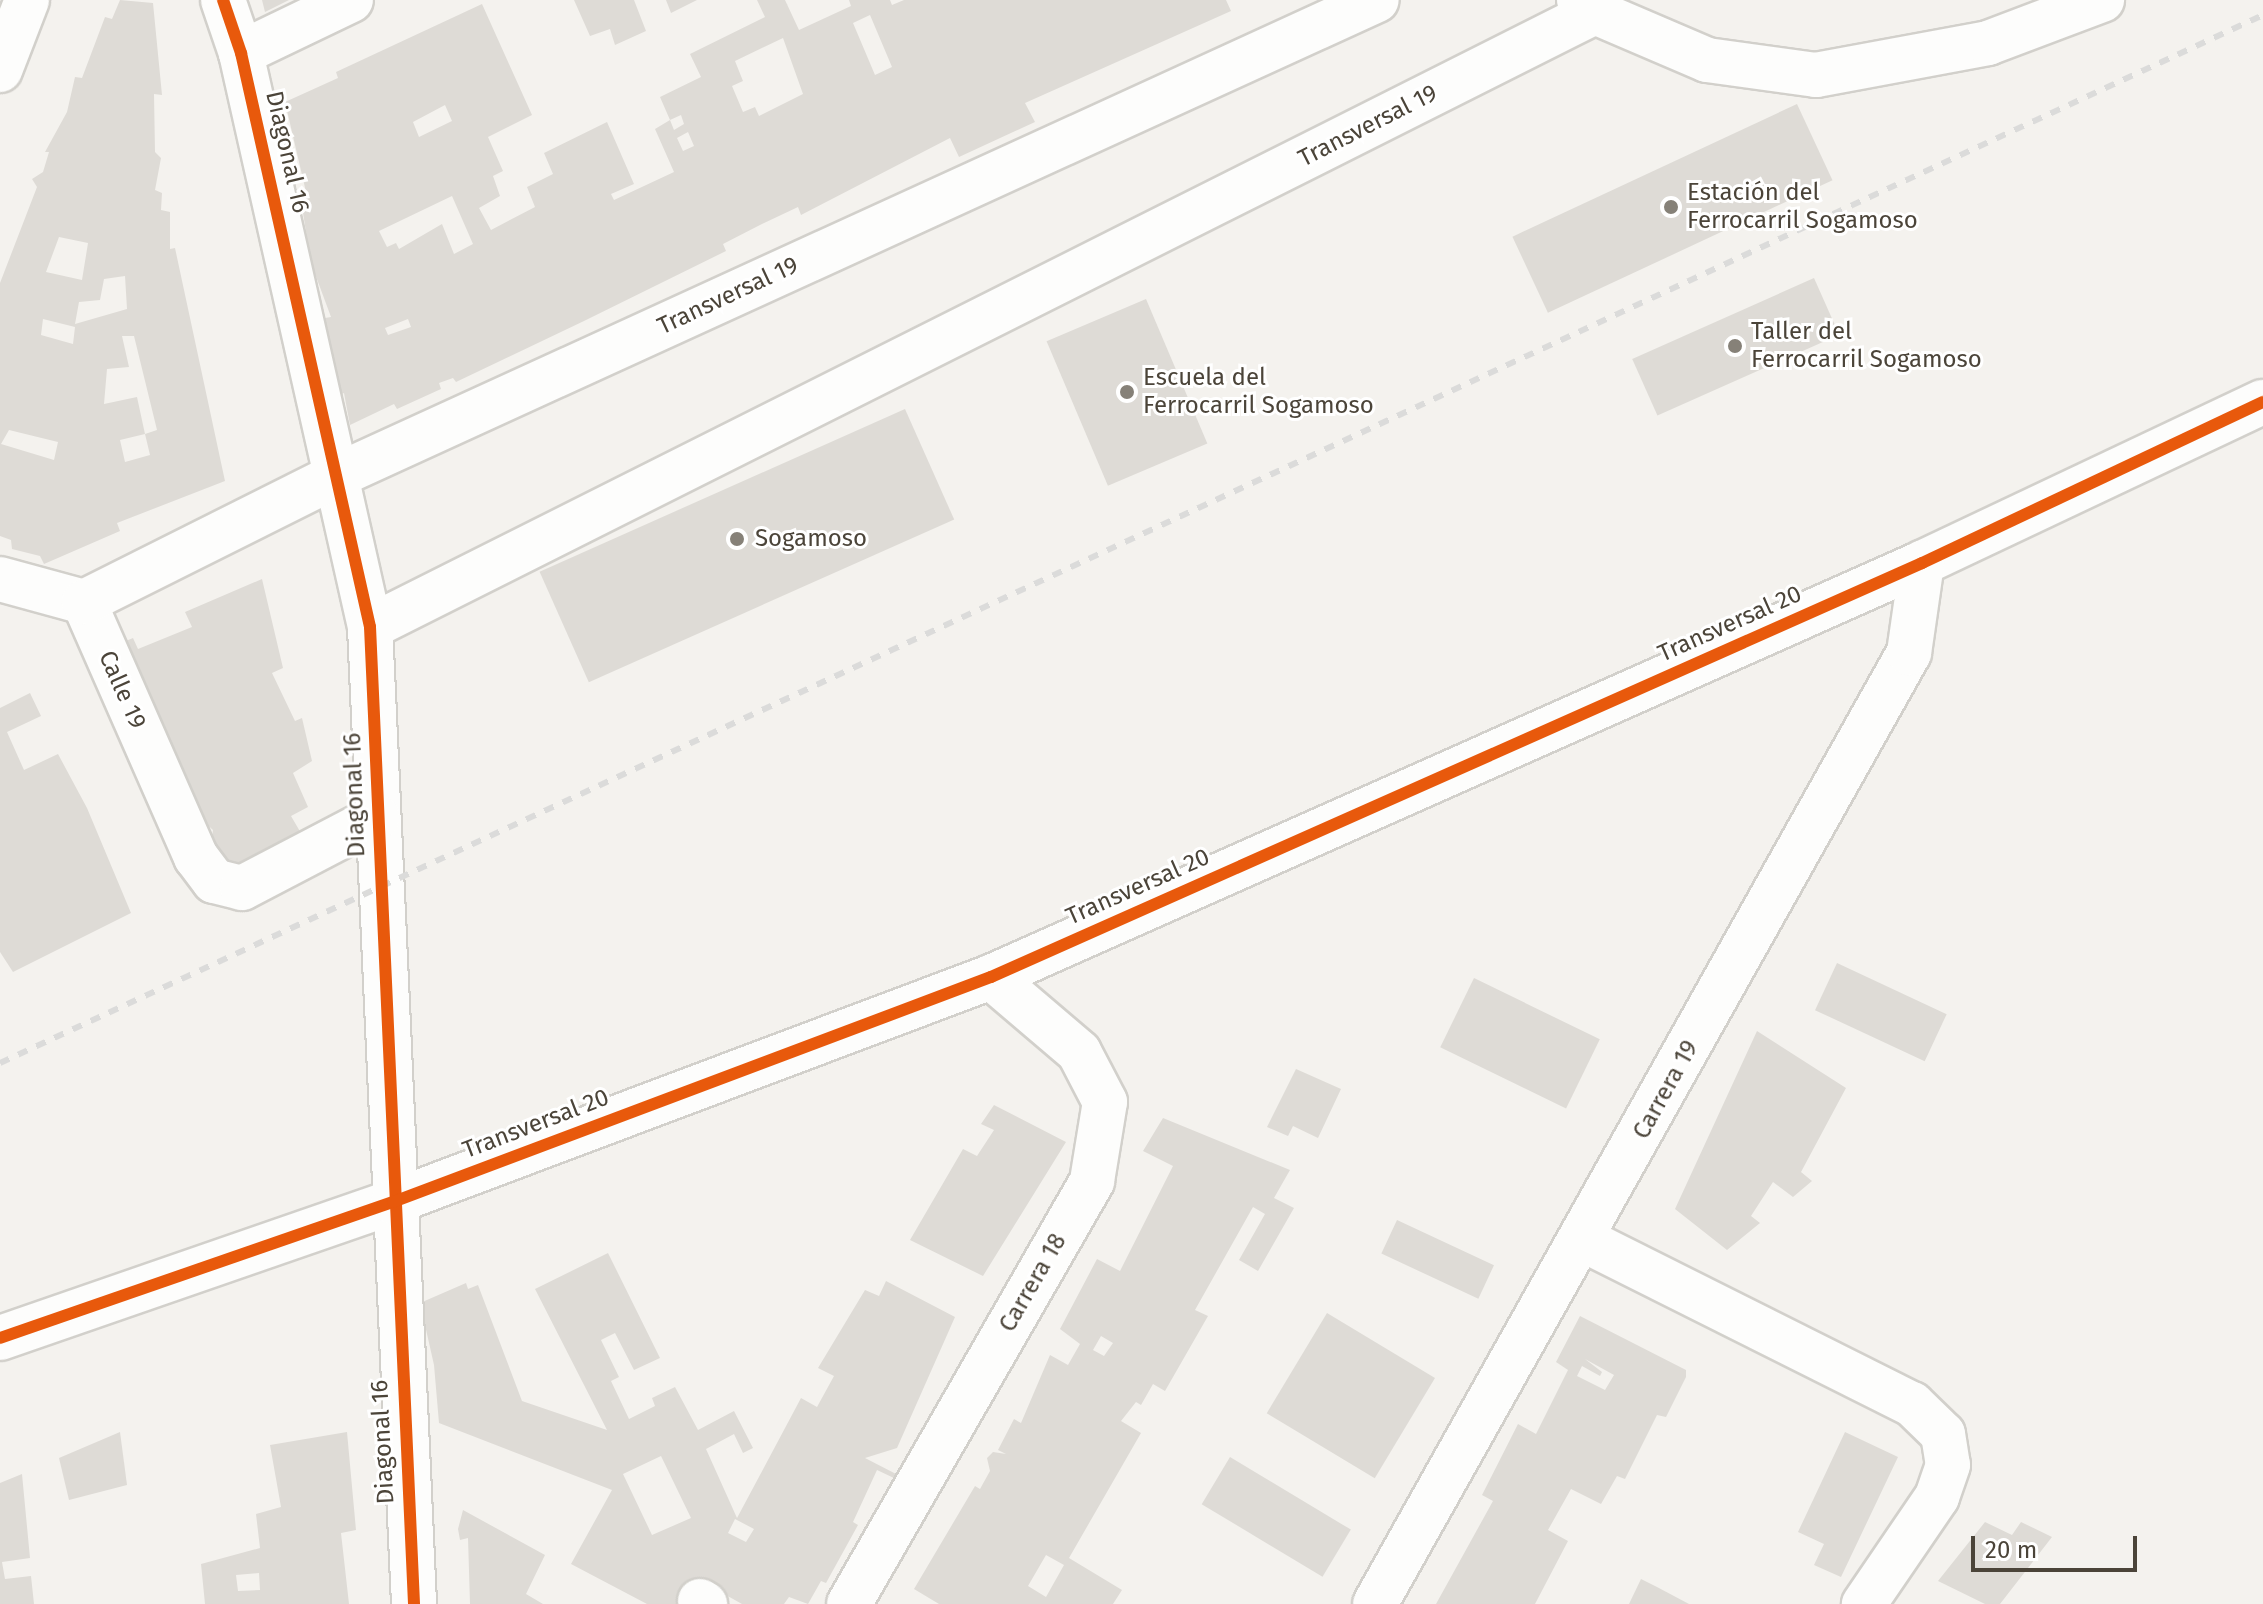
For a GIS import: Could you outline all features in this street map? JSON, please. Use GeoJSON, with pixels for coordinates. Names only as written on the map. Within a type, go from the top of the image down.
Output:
{"type":"FeatureCollection","features":[{"type":"Feature","properties":{"kind":"street"},"geometry":{"type":"LineString","coordinates":[[0,70],[27,0]]}},
{"type":"Feature","properties":{"kind":"street","name":"Diagonal 16"},"geometry":{"type":"LineString","coordinates":[[223,0],[241,53],[370,627],[393,1202],[414,1604]]}},
{"type":"Feature","properties":{"kind":"street"},"geometry":{"type":"LineString","coordinates":[[241,53],[351,0]]}},
{"type":"Feature","properties":{"kind":"street","name":"Transversal 19"},"geometry":{"type":"LineString","coordinates":[[84,602],[338,475],[1377,0]]}},
{"type":"Feature","properties":{"kind":"street"},"geometry":{"type":"LineString","coordinates":[[1587,6],[1707,60],[1816,75],[1988,43],[2102,0]]}},
{"type":"Feature","properties":{"kind":"street","name":"Transversal 19"},"geometry":{"type":"LineString","coordinates":[[370,627],[1587,6]]}},
{"type":"Feature","properties":{"kind":"street","name":"Transversal 20"},"geometry":{"type":"LineString","coordinates":[[0,1338],[393,1202],[991,977],[1922,563],[2263,402]]}},
{"type":"Feature","properties":{"kind":"street","name":"Carrera 19"},"geometry":{"type":"LineString","coordinates":[[1375,1604],[1909,653],[1922,563]]}},
{"type":"Feature","properties":{"kind":"street"},"geometry":{"type":"LineString","coordinates":[[0,579],[84,602]]}},
{"type":"Feature","properties":{"kind":"street","name":"Calle 19"},"geometry":{"type":"LineString","coordinates":[[84,602],[196,857],[214,881],[242,888],[378,817]]}},
{"type":"Feature","properties":{"kind":"street","name":"Carrera 18"},"geometry":{"type":"LineString","coordinates":[[849,1604],[1092,1181],[1105,1102],[1079,1052],[991,977]]}},
{"type":"Feature","properties":{"kind":"street"},"geometry":{"type":"LineString","coordinates":[[1582,1239],[1912,1404],[1943,1434],[1948,1465],[1937,1497],[1864,1604]]}},
{"type":"Feature","properties":{"kind":"building"},"geometry":{"type":"Polygon","coordinates":[[[120,0],[153,3],[162,95],[154,94],[155,152],[161,158],[155,190],[162,193],[161,210],[170,212],[170,249],[175,248],[225,481],[117,523],[120,531],[44,564],[40,556],[12,549],[11,540],[0,536],[0,283],[37,187],[32,179],[43,172],[49,152],[45,152],[67,112],[75,77],[82,78],[105,17],[112,19],[120,0]],[[59,237],[46,272],[82,280],[88,243],[59,237]],[[125,276],[104,279],[100,300],[79,302],[75,324],[127,309],[125,276]],[[43,319],[41,335],[73,344],[75,327],[43,319]],[[122,336],[129,367],[107,369],[104,404],[137,397],[145,434],[157,430],[134,336],[122,336]],[[9,430],[1,444],[54,460],[58,442],[9,430]],[[145,434],[120,440],[125,462],[150,455],[145,434]]]}},
{"type":"Feature","properties":{"kind":"building"},"geometry":{"type":"Polygon","coordinates":[[[262,0],[289,0],[265,12],[262,0]]]}},
{"type":"Feature","properties":{"kind":"building"},"geometry":{"type":"Polygon","coordinates":[[[574,0],[634,0],[646,31],[615,45],[610,29],[590,36],[574,0]]]}},
{"type":"Feature","properties":{"kind":"building"},"geometry":{"type":"Polygon","coordinates":[[[666,0],[697,0],[671,13],[666,0]]]}},
{"type":"Feature","properties":{"kind":"building"},"geometry":{"type":"Polygon","coordinates":[[[757,0],[785,0],[799,30],[851,6],[849,0],[890,0],[892,5],[904,0],[1226,0],[1231,11],[1025,103],[1035,122],[959,157],[950,138],[801,215],[798,207],[760,225],[723,244],[726,251],[584,321],[456,382],[453,378],[439,383],[441,389],[397,409],[394,404],[350,425],[344,393],[339,395],[337,388],[325,318],[331,317],[311,263],[300,194],[306,192],[285,102],[338,78],[336,72],[482,4],[532,115],[488,137],[503,171],[493,176],[500,196],[479,208],[491,230],[535,207],[527,187],[553,174],[544,153],[607,122],[634,184],[611,194],[614,200],[674,172],[655,129],[670,120],[660,97],[701,77],[690,54],[765,17],[757,0]],[[870,15],[853,23],[875,75],[892,67],[870,15]],[[783,38],[735,61],[743,81],[732,86],[743,112],[755,107],[759,116],[803,94],[783,38]],[[445,105],[413,122],[419,137],[452,121],[445,105]],[[681,115],[670,120],[674,130],[684,124],[681,115]],[[688,132],[677,138],[683,151],[694,146],[688,132]],[[452,196],[379,231],[387,247],[396,243],[399,249],[442,224],[454,254],[473,244],[452,196]],[[408,319],[385,328],[388,335],[411,327],[408,319]]]}},
{"type":"Feature","properties":{"kind":"building","name":"Estación del Ferrocarril Sogamoso"},"geometry":{"type":"Polygon","coordinates":[[[1797,104],[1832,180],[1548,313],[1512,237],[1797,104]]]}},
{"type":"Feature","properties":{"kind":"building","name":"Taller del Ferrocarril Sogamoso"},"geometry":{"type":"Polygon","coordinates":[[[1814,278],[1839,335],[1657,416],[1632,359],[1814,278]]]}},
{"type":"Feature","properties":{"kind":"building","name":"Escuela del Ferrocarril Sogamoso"},"geometry":{"type":"Polygon","coordinates":[[[1146,299],[1207,444],[1108,486],[1047,341],[1146,299]]]}},
{"type":"Feature","properties":{"kind":"building"},"geometry":{"type":"Polygon","coordinates":[[[905,409],[954,520],[589,682],[540,572],[905,409]]]}},
{"type":"Feature","properties":{"kind":"building"},"geometry":{"type":"Polygon","coordinates":[[[262,579],[283,668],[272,673],[295,721],[302,718],[312,761],[293,773],[308,807],[291,816],[305,840],[218,876],[209,860],[213,830],[182,802],[107,649],[133,638],[138,649],[192,627],[185,612],[262,579]]]}},
{"type":"Feature","properties":{"kind":"building"},"geometry":{"type":"Polygon","coordinates":[[[30,693],[41,716],[7,732],[24,770],[58,754],[87,808],[131,913],[13,972],[0,952],[0,708],[30,693]]]}},
{"type":"Feature","properties":{"kind":"building"},"geometry":{"type":"Polygon","coordinates":[[[1837,963],[1947,1014],[1925,1061],[1815,1010],[1837,963]]]}},
{"type":"Feature","properties":{"kind":"building"},"geometry":{"type":"Polygon","coordinates":[[[1474,978],[1600,1039],[1566,1109],[1440,1047],[1474,978]]]}},
{"type":"Feature","properties":{"kind":"building"},"geometry":{"type":"Polygon","coordinates":[[[1757,1031],[1846,1088],[1801,1172],[1812,1181],[1793,1197],[1773,1182],[1751,1216],[1760,1223],[1727,1250],[1675,1209],[1757,1031]]]}},
{"type":"Feature","properties":{"kind":"building"},"geometry":{"type":"Polygon","coordinates":[[[1296,1069],[1341,1089],[1318,1138],[1293,1126],[1288,1136],[1267,1127],[1296,1069]]]}},
{"type":"Feature","properties":{"kind":"building"},"geometry":{"type":"Polygon","coordinates":[[[994,1105],[1066,1142],[983,1276],[910,1240],[963,1149],[977,1156],[994,1130],[981,1124],[994,1105]]]}},
{"type":"Feature","properties":{"kind":"building"},"geometry":{"type":"Polygon","coordinates":[[[1163,1118],[1290,1170],[1274,1198],[1294,1208],[1258,1271],[1239,1260],[1265,1214],[1253,1207],[1195,1310],[1208,1316],[1165,1391],[1153,1384],[1141,1405],[1136,1402],[1121,1421],[1141,1433],[1069,1558],[1122,1590],[1113,1604],[939,1604],[914,1589],[975,1486],[980,1489],[990,1471],[987,1458],[993,1452],[1006,1454],[998,1450],[1014,1419],[1021,1423],[1050,1355],[1068,1365],[1080,1344],[1060,1329],[1097,1259],[1120,1271],[1173,1166],[1143,1151],[1163,1118]],[[1101,1336],[1093,1350],[1104,1356],[1113,1343],[1101,1336]],[[1046,1555],[1028,1586],[1046,1597],[1064,1565],[1046,1555]]]}},
{"type":"Feature","properties":{"kind":"building"},"geometry":{"type":"Polygon","coordinates":[[[1397,1220],[1494,1265],[1478,1299],[1381,1254],[1397,1220]]]}},
{"type":"Feature","properties":{"kind":"building"},"geometry":{"type":"Polygon","coordinates":[[[608,1253],[660,1358],[634,1370],[615,1333],[601,1340],[619,1377],[611,1381],[629,1419],[655,1406],[652,1398],[675,1387],[698,1430],[734,1411],[753,1448],[743,1453],[734,1434],[706,1449],[737,1518],[801,1398],[817,1407],[834,1376],[818,1368],[865,1290],[879,1296],[886,1281],[955,1317],[897,1448],[865,1458],[898,1475],[896,1479],[877,1470],[853,1522],[858,1525],[826,1583],[821,1581],[808,1604],[789,1597],[784,1604],[742,1604],[699,1580],[685,1604],[647,1604],[571,1564],[612,1490],[439,1423],[434,1365],[420,1303],[466,1283],[468,1289],[478,1285],[522,1401],[607,1430],[535,1289],[608,1253]],[[661,1456],[623,1474],[652,1535],[691,1518],[661,1456]],[[735,1519],[728,1533],[746,1542],[754,1529],[735,1519]]]}},
{"type":"Feature","properties":{"kind":"building"},"geometry":{"type":"Polygon","coordinates":[[[1327,1313],[1435,1378],[1375,1478],[1267,1413],[1327,1313]]]}},
{"type":"Feature","properties":{"kind":"building"},"geometry":{"type":"Polygon","coordinates":[[[1580,1316],[1686,1370],[1686,1377],[1666,1417],[1657,1415],[1625,1479],[1617,1476],[1601,1504],[1571,1489],[1548,1530],[1568,1541],[1535,1604],[1436,1604],[1493,1501],[1482,1495],[1518,1424],[1536,1434],[1568,1370],[1556,1362],[1580,1316]],[[1585,1359],[1602,1372],[1600,1376],[1582,1366],[1577,1376],[1605,1390],[1614,1375],[1585,1359]]]}},
{"type":"Feature","properties":{"kind":"building"},"geometry":{"type":"Polygon","coordinates":[[[120,1432],[127,1485],[69,1500],[59,1458],[120,1432]]]}},
{"type":"Feature","properties":{"kind":"building"},"geometry":{"type":"Polygon","coordinates":[[[347,1432],[356,1530],[341,1533],[349,1604],[205,1604],[201,1564],[260,1548],[256,1514],[281,1507],[270,1445],[347,1432]],[[259,1573],[236,1575],[238,1591],[260,1590],[259,1573]]]}},
{"type":"Feature","properties":{"kind":"building"},"geometry":{"type":"Polygon","coordinates":[[[1845,1432],[1898,1457],[1841,1577],[1814,1565],[1824,1544],[1798,1532],[1845,1432]]]}},
{"type":"Feature","properties":{"kind":"building"},"geometry":{"type":"Polygon","coordinates":[[[1230,1457],[1351,1530],[1323,1577],[1202,1504],[1230,1457]]]}},
{"type":"Feature","properties":{"kind":"building"},"geometry":{"type":"Polygon","coordinates":[[[22,1474],[30,1558],[2,1562],[5,1579],[31,1576],[34,1604],[0,1604],[0,1483],[22,1474]]]}},
{"type":"Feature","properties":{"kind":"building"},"geometry":{"type":"Polygon","coordinates":[[[463,1510],[545,1555],[526,1594],[543,1604],[470,1604],[468,1538],[460,1540],[458,1529],[463,1510]]]}},
{"type":"Feature","properties":{"kind":"building"},"geometry":{"type":"Polygon","coordinates":[[[1985,1522],[2012,1535],[2021,1522],[2052,1537],[2000,1604],[1985,1604],[1938,1581],[1985,1522]]]}},
{"type":"Feature","properties":{"kind":"building"},"geometry":{"type":"Polygon","coordinates":[[[1641,1579],[1657,1587],[1689,1604],[1629,1604],[1641,1579]]]}},
{"type":"Feature","properties":{"kind":"railway"},"geometry":{"type":"LineString","coordinates":[[0,1063],[2263,15]]}},
{"type":"Feature","properties":{"kind":"cycle path"},"geometry":{"type":"LineString","coordinates":[[223,0],[241,53],[370,627],[414,1604]]}},
{"type":"Feature","properties":{"kind":"cycle path"},"geometry":{"type":"LineString","coordinates":[[0,1338],[393,1202],[991,977],[1922,563],[2263,402]]}},
{"type":"Feature","properties":{"kind":"place","name":"Estación del Ferrocarril Sogamoso"},"geometry":{"type":"Point","coordinates":[1671,207]}},
{"type":"Feature","properties":{"kind":"place","name":"Taller del Ferrocarril Sogamoso"},"geometry":{"type":"Point","coordinates":[1735,346]}},
{"type":"Feature","properties":{"kind":"place","name":"Escuela del Ferrocarril Sogamoso"},"geometry":{"type":"Point","coordinates":[1127,392]}},
{"type":"Feature","properties":{"kind":"place","name":"Sogamoso"},"geometry":{"type":"Point","coordinates":[737,539]}}]}
